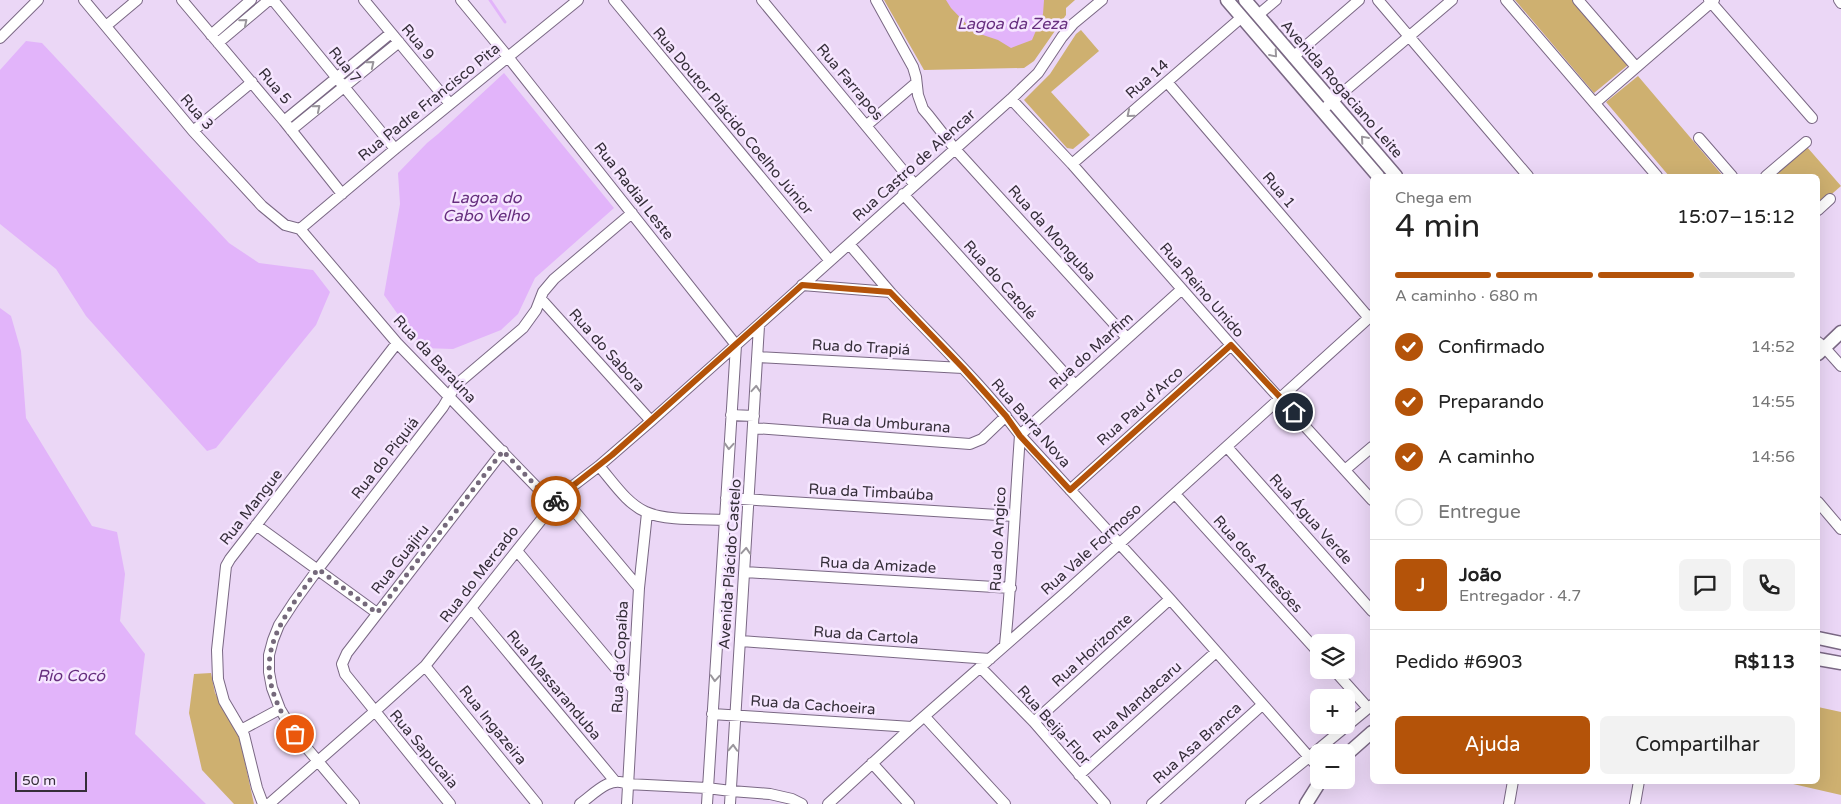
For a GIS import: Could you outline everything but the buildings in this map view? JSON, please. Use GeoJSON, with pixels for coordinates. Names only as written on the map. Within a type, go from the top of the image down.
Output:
{"type":"FeatureCollection","features":[{"type":"Feature","properties":{"kind":"main road","name":"Avenida Rogaciano Leite"},"geometry":{"type":"LineString","coordinates":[[1227,0],[1394,174]]}},
{"type":"Feature","properties":{"kind":"main road","name":"Avenida Rogaciano Leite"},"geometry":{"type":"LineString","coordinates":[[1245,0],[1293,56],[1377,174]]}},
{"type":"Feature","properties":{"kind":"main road"},"geometry":{"type":"LineString","coordinates":[[1820,348],[1841,332]]}},
{"type":"Feature","properties":{"kind":"main road"},"geometry":{"type":"LineString","coordinates":[[1820,638],[1841,643]]}},
{"type":"Feature","properties":{"kind":"main road"},"geometry":{"type":"LineString","coordinates":[[1820,659],[1841,663]]}},
{"type":"Feature","properties":{"kind":"main road"},"geometry":{"type":"LineString","coordinates":[[1355,747],[1370,734]]}},
{"type":"Feature","properties":{"kind":"main road"},"geometry":{"type":"LineString","coordinates":[[1306,804],[1315,789]]}},
{"type":"Feature","properties":{"kind":"street"},"geometry":{"type":"LineString","coordinates":[[0,38],[38,0]]}},
{"type":"Feature","properties":{"kind":"street","name":"Rua 3"},"geometry":{"type":"LineString","coordinates":[[84,0],[193,132],[262,206],[285,224],[300,229]]}},
{"type":"Feature","properties":{"kind":"street"},"geometry":{"type":"LineString","coordinates":[[106,26],[136,0]]}},
{"type":"Feature","properties":{"kind":"street","name":"Rua 5"},"geometry":{"type":"LineString","coordinates":[[182,0],[292,130],[342,194]]}},
{"type":"Feature","properties":{"kind":"street"},"geometry":{"type":"LineString","coordinates":[[211,35],[251,0]]}},
{"type":"Feature","properties":{"kind":"street"},"geometry":{"type":"LineString","coordinates":[[218,43],[271,0]]}},
{"type":"Feature","properties":{"kind":"street","name":"Rua 7"},"geometry":{"type":"LineString","coordinates":[[271,0],[395,149]]}},
{"type":"Feature","properties":{"kind":"street","name":"Rua 9"},"geometry":{"type":"LineString","coordinates":[[364,0],[450,104]]}},
{"type":"Feature","properties":{"kind":"street","name":"Rua Radial Leste"},"geometry":{"type":"LineString","coordinates":[[461,0],[508,56],[736,345]]}},
{"type":"Feature","properties":{"kind":"street","name":"Rua Padre Francisco Pita"},"geometry":{"type":"LineString","coordinates":[[300,229],[578,0]]}},
{"type":"Feature","properties":{"kind":"street","name":"Rua Doutor Plácido Coelho Júnior"},"geometry":{"type":"LineString","coordinates":[[614,0],[830,261]]}},
{"type":"Feature","properties":{"kind":"street","name":"Rua Farrapos"},"geometry":{"type":"LineString","coordinates":[[762,0],[915,185]]}},
{"type":"Feature","properties":{"kind":"street","name":"Rua da Monguba"},"geometry":{"type":"LineString","coordinates":[[876,0],[913,67],[918,95],[923,109],[956,149],[1127,338]]}},
{"type":"Feature","properties":{"kind":"street","name":"Rua Castro de Alencar"},"geometry":{"type":"LineString","coordinates":[[736,345],[903,194],[956,149],[1038,73],[1073,24],[1102,0]]}},
{"type":"Feature","properties":{"kind":"street"},"geometry":{"type":"LineString","coordinates":[[1258,15],[1276,0]]}},
{"type":"Feature","properties":{"kind":"street"},"geometry":{"type":"LineString","coordinates":[[1293,56],[1358,0]]}},
{"type":"Feature","properties":{"kind":"street"},"geometry":{"type":"LineString","coordinates":[[1378,0],[1526,174]]}},
{"type":"Feature","properties":{"kind":"street"},"geometry":{"type":"LineString","coordinates":[[1327,106],[1452,0]]}},
{"type":"Feature","properties":{"kind":"street"},"geometry":{"type":"LineString","coordinates":[[1506,0],[1655,174]]}},
{"type":"Feature","properties":{"kind":"street"},"geometry":{"type":"LineString","coordinates":[[1578,0],[1636,67]]}},
{"type":"Feature","properties":{"kind":"street"},"geometry":{"type":"LineString","coordinates":[[1595,103],[1711,1],[1812,118]]}},
{"type":"Feature","properties":{"kind":"street","name":"Rua 14"},"geometry":{"type":"LineString","coordinates":[[1072,164],[1242,17]]}},
{"type":"Feature","properties":{"kind":"street"},"geometry":{"type":"LineString","coordinates":[[284,121],[391,33]]}},
{"type":"Feature","properties":{"kind":"street"},"geometry":{"type":"LineString","coordinates":[[292,130],[343,86],[399,42]]}},
{"type":"Feature","properties":{"kind":"street"},"geometry":{"type":"LineString","coordinates":[[193,132],[252,82]]}},
{"type":"Feature","properties":{"kind":"street","name":"Rua 1"},"geometry":{"type":"LineString","coordinates":[[1167,82],[1370,315]]}},
{"type":"Feature","properties":{"kind":"street"},"geometry":{"type":"LineString","coordinates":[[867,125],[916,83]]}},
{"type":"Feature","properties":{"kind":"street","name":"Rua Reino Unido"},"geometry":{"type":"LineString","coordinates":[[1011,98],[1370,498]]}},
{"type":"Feature","properties":{"kind":"street"},"geometry":{"type":"LineString","coordinates":[[1699,138],[1730,174]]}},
{"type":"Feature","properties":{"kind":"street"},"geometry":{"type":"LineString","coordinates":[[1768,174],[1806,142]]}},
{"type":"Feature","properties":{"kind":"street","name":"Rua do Catolé"},"geometry":{"type":"LineString","coordinates":[[903,194],[1075,385]]}},
{"type":"Feature","properties":{"kind":"street"},"geometry":{"type":"LineString","coordinates":[[1820,208],[1830,199]]}},
{"type":"Feature","properties":{"kind":"street","name":"Rua do Piquiá"},"geometry":{"type":"LineString","coordinates":[[354,804],[295,734],[280,709],[272,688],[269,672],[269,655],[280,625],[318,569],[443,407],[456,385],[523,328],[536,310],[543,292],[554,279],[632,213]]}},
{"type":"Feature","properties":{"kind":"street","name":"Rua da Baraúna"},"geometry":{"type":"LineString","coordinates":[[300,229],[397,343],[553,504]]}},
{"type":"Feature","properties":{"kind":"street","name":"Rua Barra Nova"},"geometry":{"type":"LineString","coordinates":[[849,244],[890,292],[963,368],[1006,416],[1020,436],[1170,599],[1309,757]]}},
{"type":"Feature","properties":{"kind":"street"},"geometry":{"type":"LineString","coordinates":[[802,285],[890,292]]}},
{"type":"Feature","properties":{"kind":"street","name":"Rua do Marfim"},"geometry":{"type":"LineString","coordinates":[[1020,436],[1182,290]]}},
{"type":"Feature","properties":{"kind":"street","name":"Rua do Sabora"},"geometry":{"type":"LineString","coordinates":[[541,299],[651,420]]}},
{"type":"Feature","properties":{"kind":"street","name":"Rua Vale Formoso"},"geometry":{"type":"LineString","coordinates":[[828,804],[912,727],[1119,545],[1370,317]]}},
{"type":"Feature","properties":{"kind":"street","name":"Avenida Plácido Castelo"},"geometry":{"type":"LineString","coordinates":[[730,798],[759,326]]}},
{"type":"Feature","properties":{"kind":"street","name":"Rua Mangue"},"geometry":{"type":"LineString","coordinates":[[262,804],[256,788],[247,743],[242,730],[230,712],[218,679],[216,650],[226,566],[397,343]]}},
{"type":"Feature","properties":{"kind":"street","name":"Avenida Plácido Castelo"},"geometry":{"type":"LineString","coordinates":[[707,795],[736,345]]}},
{"type":"Feature","properties":{"kind":"street","name":"Rua do Mercado"},"geometry":{"type":"LineString","coordinates":[[268,804],[425,666],[561,495],[598,466],[736,345]]}},
{"type":"Feature","properties":{"kind":"street","name":"Rua Pau d'Arco"},"geometry":{"type":"LineString","coordinates":[[1070,490],[1231,345]]}},
{"type":"Feature","properties":{"kind":"street"},"geometry":{"type":"LineString","coordinates":[[1820,348],[1841,366]]}},
{"type":"Feature","properties":{"kind":"street","name":"Rua do Trapiá"},"geometry":{"type":"LineString","coordinates":[[758,357],[963,368]]}},
{"type":"Feature","properties":{"kind":"street"},"geometry":{"type":"LineString","coordinates":[[731,415],[754,416]]}},
{"type":"Feature","properties":{"kind":"street","name":"Rua da Umburana"},"geometry":{"type":"LineString","coordinates":[[754,428],[970,444],[982,439],[1006,416]]}},
{"type":"Feature","properties":{"kind":"street","name":"Rua do Angico"},"geometry":{"type":"LineString","coordinates":[[1005,645],[1020,436]]}},
{"type":"Feature","properties":{"kind":"street","name":"Rua Água Verde"},"geometry":{"type":"LineString","coordinates":[[1227,447],[1370,609]]}},
{"type":"Feature","properties":{"kind":"street"},"geometry":{"type":"LineString","coordinates":[[1346,469],[1370,449]]}},
{"type":"Feature","properties":{"kind":"street","name":"Rua Guajiru"},"geometry":{"type":"LineString","coordinates":[[374,712],[345,674],[342,664],[347,653],[503,451]]}},
{"type":"Feature","properties":{"kind":"street"},"geometry":{"type":"LineString","coordinates":[[598,466],[633,504],[647,513],[662,516],[724,520]]}},
{"type":"Feature","properties":{"kind":"street","name":"Rua dos Artesões"},"geometry":{"type":"LineString","coordinates":[[1175,494],[1310,643]]}},
{"type":"Feature","properties":{"kind":"street"},"geometry":{"type":"LineString","coordinates":[[561,495],[639,588]]}},
{"type":"Feature","properties":{"kind":"street","name":"Rua da Timbaúba"},"geometry":{"type":"LineString","coordinates":[[726,498],[1014,516]]}},
{"type":"Feature","properties":{"kind":"street"},"geometry":{"type":"LineString","coordinates":[[1820,504],[1841,529]]}},
{"type":"Feature","properties":{"kind":"street","name":"Rua da Copaíba"},"geometry":{"type":"LineString","coordinates":[[627,804],[639,588],[647,513]]}},
{"type":"Feature","properties":{"kind":"street"},"geometry":{"type":"LineString","coordinates":[[256,525],[377,613]]}},
{"type":"Feature","properties":{"kind":"street"},"geometry":{"type":"LineString","coordinates":[[517,551],[633,689]]}},
{"type":"Feature","properties":{"kind":"street","name":"Rua da Amizade"},"geometry":{"type":"LineString","coordinates":[[745,572],[1010,588]]}},
{"type":"Feature","properties":{"kind":"street","name":"Rua Horizonte"},"geometry":{"type":"LineString","coordinates":[[1034,722],[1170,599]]}},
{"type":"Feature","properties":{"kind":"street","name":"Rua Massaranduba"},"geometry":{"type":"LineString","coordinates":[[471,608],[614,780]]}},
{"type":"Feature","properties":{"kind":"street","name":"Rua da Cartola"},"geometry":{"type":"LineString","coordinates":[[740,641],[990,659]]}},
{"type":"Feature","properties":{"kind":"street","name":"Rua Mandacaru"},"geometry":{"type":"LineString","coordinates":[[1079,775],[1216,652]]}},
{"type":"Feature","properties":{"kind":"street","name":"Rua Ingazeira"},"geometry":{"type":"LineString","coordinates":[[425,666],[537,804]]}},
{"type":"Feature","properties":{"kind":"street","name":"Rua Beija-Flor"},"geometry":{"type":"LineString","coordinates":[[980,667],[1034,722],[1105,804]]}},
{"type":"Feature","properties":{"kind":"street"},"geometry":{"type":"LineString","coordinates":[[1251,804],[1370,707],[1343,679]]}},
{"type":"Feature","properties":{"kind":"street","name":"Rua Asa Branca"},"geometry":{"type":"LineString","coordinates":[[1152,804],[1262,705]]}},
{"type":"Feature","properties":{"kind":"street"},"geometry":{"type":"LineString","coordinates":[[242,730],[280,709]]}},
{"type":"Feature","properties":{"kind":"street","name":"Rua Sapucaia"},"geometry":{"type":"LineString","coordinates":[[374,712],[450,804]]}},
{"type":"Feature","properties":{"kind":"street","name":"Rua da Cachoeira"},"geometry":{"type":"LineString","coordinates":[[712,714],[912,727]]}},
{"type":"Feature","properties":{"kind":"street"},"geometry":{"type":"LineString","coordinates":[[925,717],[1005,804]]}},
{"type":"Feature","properties":{"kind":"street"},"geometry":{"type":"LineString","coordinates":[[872,764],[909,804]]}},
{"type":"Feature","properties":{"kind":"street"},"geometry":{"type":"LineString","coordinates":[[580,804],[614,780],[620,780],[627,787],[730,798],[776,795],[802,804]]}},
{"type":"Feature","properties":{"kind":"street"},"geometry":{"type":"LineString","coordinates":[[1509,804],[1512,784]]}},
{"type":"Feature","properties":{"kind":"street"},"geometry":{"type":"LineString","coordinates":[[1635,804],[1638,784]]}},
{"type":"Feature","properties":{"kind":"shaded area"},"geometry":{"type":"Polygon","coordinates":[[[884,0],[1075,0],[1066,8],[1066,15],[1034,61],[1024,68],[924,70],[884,0]]]}},
{"type":"Feature","properties":{"kind":"shaded area"},"geometry":{"type":"Polygon","coordinates":[[[1515,0],[1572,0],[1628,65],[1594,93],[1515,0]]]}},
{"type":"Feature","properties":{"kind":"shaded area"},"geometry":{"type":"Polygon","coordinates":[[[1081,30],[1099,51],[1051,92],[1090,135],[1073,149],[1067,148],[1024,100],[1050,74],[1076,34],[1081,30]]]}},
{"type":"Feature","properties":{"kind":"shaded area"},"geometry":{"type":"Polygon","coordinates":[[[1638,76],[1721,174],[1667,174],[1606,102],[1638,76]]]}},
{"type":"Feature","properties":{"kind":"shaded area"},"geometry":{"type":"Polygon","coordinates":[[[1807,147],[1841,186],[1820,204],[1820,174],[1775,174],[1807,147]]]}},
{"type":"Feature","properties":{"kind":"shaded area"},"geometry":{"type":"Polygon","coordinates":[[[211,673],[215,693],[239,735],[254,804],[234,804],[202,770],[189,713],[194,674],[211,673]]]}},
{"type":"Feature","properties":{"kind":"shaded area"},"geometry":{"type":"Polygon","coordinates":[[[1820,707],[1841,712],[1841,795],[1793,784],[1820,784],[1820,707]]]}},
{"type":"Feature","properties":{"kind":"water","name":"Lagoa da Zeza"},"geometry":{"type":"Polygon","coordinates":[[[946,0],[1044,0],[1043,14],[1032,40],[1011,48],[998,40],[974,32],[951,8],[946,0]]]}},
{"type":"Feature","properties":{"kind":"water"},"geometry":{"type":"Polygon","coordinates":[[[26,41],[42,43],[229,243],[259,263],[313,270],[330,292],[316,325],[216,448],[207,451],[86,316],[56,269],[0,224],[0,70],[26,41]]]}},
{"type":"Feature","properties":{"kind":"water","name":"Lagoa do Cabo Velho"},"geometry":{"type":"Polygon","coordinates":[[[504,73],[614,208],[535,278],[518,314],[501,330],[453,349],[422,348],[384,295],[400,204],[398,173],[427,143],[504,73]]]}},
{"type":"Feature","properties":{"kind":"water","name":"Rio Cocó"},"geometry":{"type":"Polygon","coordinates":[[[0,308],[11,316],[21,351],[26,418],[92,526],[117,532],[125,574],[120,621],[145,654],[135,734],[206,804],[0,804],[0,308]]]}},
{"type":"Feature","properties":{"kind":"waterway"},"geometry":{"type":"LineString","coordinates":[[490,0],[505,22]]}},
{"type":"Feature","properties":{"kind":"way so far"},"geometry":{"type":"LineString","coordinates":[[295,734],[288,725],[272,688],[269,672],[269,655],[280,625],[318,569],[377,613],[503,451],[553,504],[556,501]]}},
{"type":"Feature","properties":{"kind":"route"},"geometry":{"type":"LineString","coordinates":[[556,501],[612,455],[759,326],[802,285],[890,292],[963,368],[1006,416],[1020,436],[1070,490],[1231,345],[1294,412]]}}]}
